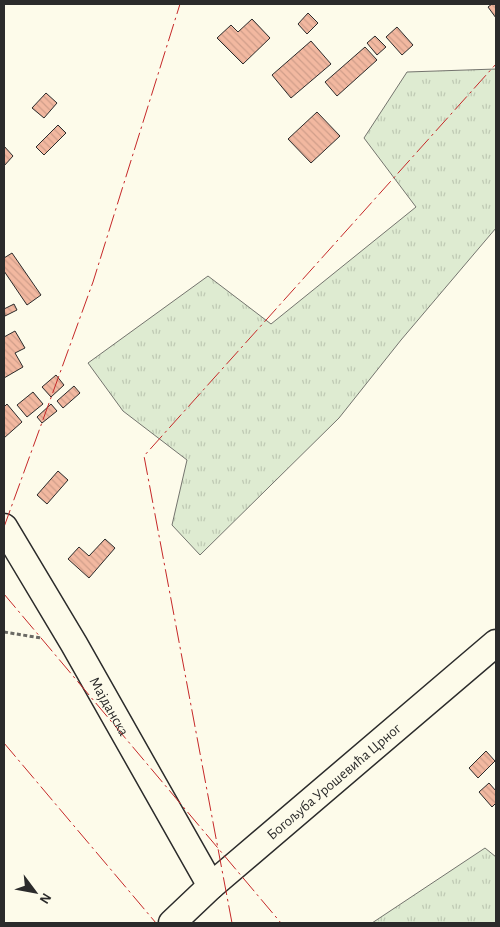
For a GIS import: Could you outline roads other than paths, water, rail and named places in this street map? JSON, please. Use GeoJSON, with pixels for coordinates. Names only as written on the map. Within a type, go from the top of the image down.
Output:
{"type":"FeatureCollection","features":[{"type":"Feature","properties":{"kind":"street","name":"Мајданска"},"geometry":{"type":"LineString","coordinates":[[4,527],[212,886]]}},
{"type":"Feature","properties":{"kind":"street","name":"Богољуба Урошевића Црног"},"geometry":{"type":"LineString","coordinates":[[172,923],[212,886],[496,643]]}}]}
